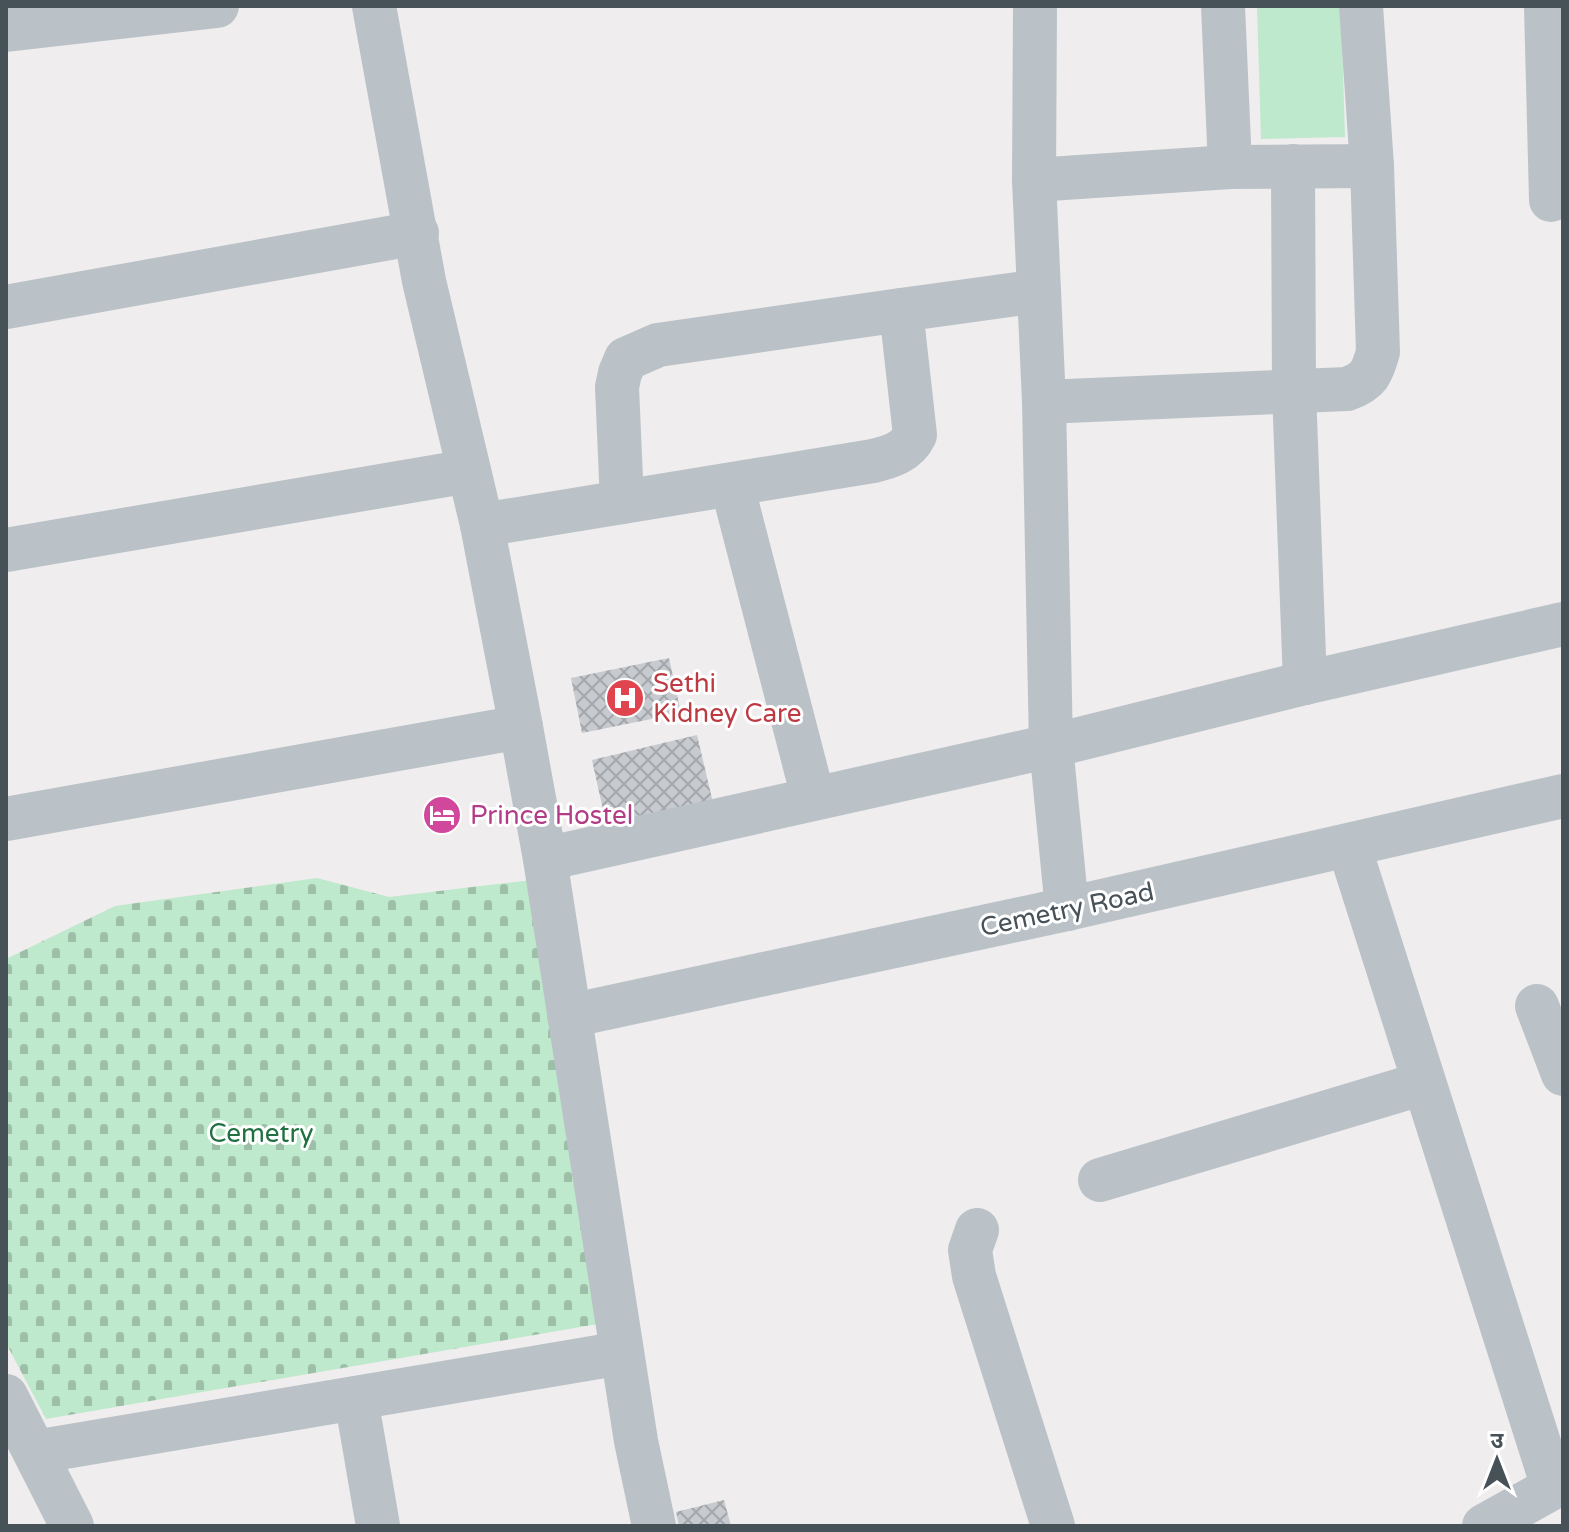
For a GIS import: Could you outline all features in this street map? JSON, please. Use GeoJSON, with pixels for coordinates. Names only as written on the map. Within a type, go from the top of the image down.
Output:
{"type":"FeatureCollection","features":[{"type":"Feature","properties":{"kind":"street"},"geometry":{"type":"LineString","coordinates":[[6,30],[217,6]]}},
{"type":"Feature","properties":{"kind":"street"},"geometry":{"type":"LineString","coordinates":[[374,6],[424,281],[482,525],[521,727],[545,859],[636,1441],[654,1526]]}},
{"type":"Feature","properties":{"kind":"street"},"geometry":{"type":"LineString","coordinates":[[1035,6],[1034,180],[1044,402],[1051,746],[1067,909]]}},
{"type":"Feature","properties":{"kind":"street"},"geometry":{"type":"LineString","coordinates":[[1223,6],[1230,167]]}},
{"type":"Feature","properties":{"kind":"street"},"geometry":{"type":"LineString","coordinates":[[1044,402],[1347,389],[1364,383],[1372,374],[1378,352],[1378,324],[1372,166],[1361,6]]}},
{"type":"Feature","properties":{"kind":"street"},"geometry":{"type":"LineString","coordinates":[[1546,6],[1551,200]]}},
{"type":"Feature","properties":{"kind":"street"},"geometry":{"type":"LineString","coordinates":[[1293,166],[1294,391],[1305,683]]}},
{"type":"Feature","properties":{"kind":"street"},"geometry":{"type":"LineString","coordinates":[[1034,180],[1230,167],[1372,166]]}},
{"type":"Feature","properties":{"kind":"street"},"geometry":{"type":"LineString","coordinates":[[6,307],[417,233]]}},
{"type":"Feature","properties":{"kind":"street"},"geometry":{"type":"LineString","coordinates":[[622,502],[617,387],[626,359],[644,349],[1039,291]]}},
{"type":"Feature","properties":{"kind":"street"},"geometry":{"type":"LineString","coordinates":[[482,525],[887,457],[911,444],[915,435],[901,310]]}},
{"type":"Feature","properties":{"kind":"street"},"geometry":{"type":"LineString","coordinates":[[6,550],[469,471]]}},
{"type":"Feature","properties":{"kind":"street"},"geometry":{"type":"LineString","coordinates":[[732,485],[813,797]]}},
{"type":"Feature","properties":{"kind":"street"},"geometry":{"type":"LineString","coordinates":[[545,859],[1051,746],[1305,683],[1563,624]]}},
{"type":"Feature","properties":{"kind":"street"},"geometry":{"type":"LineString","coordinates":[[6,819],[521,727]]}},
{"type":"Feature","properties":{"kind":"street","name":"Cemetry Road"},"geometry":{"type":"LineString","coordinates":[[569,1016],[1067,909],[1563,796]]}},
{"type":"Feature","properties":{"kind":"street"},"geometry":{"type":"LineString","coordinates":[[1349,846],[1558,1485],[1484,1526]]}},
{"type":"Feature","properties":{"kind":"street"},"geometry":{"type":"LineString","coordinates":[[1537,1006],[1563,1074]]}},
{"type":"Feature","properties":{"kind":"street"},"geometry":{"type":"LineString","coordinates":[[1100,1180],[1424,1083]]}},
{"type":"Feature","properties":{"kind":"street"},"geometry":{"type":"LineString","coordinates":[[977,1230],[970,1250],[974,1276],[1053,1526]]}},
{"type":"Feature","properties":{"kind":"street"},"geometry":{"type":"LineString","coordinates":[[35,1452],[622,1353]]}},
{"type":"Feature","properties":{"kind":"street"},"geometry":{"type":"LineString","coordinates":[[6,1396],[72,1526]]}},
{"type":"Feature","properties":{"kind":"street"},"geometry":{"type":"LineString","coordinates":[[356,1398],[378,1526]]}},
{"type":"Feature","properties":{"kind":"green space"},"geometry":{"type":"Polygon","coordinates":[[[1257,6],[1341,6],[1345,137],[1261,139],[1257,6]]]}},
{"type":"Feature","properties":{"kind":"green space","name":"Cemetry"},"geometry":{"type":"Polygon","coordinates":[[[317,878],[389,897],[532,880],[598,1324],[46,1419],[6,1343],[6,959],[115,906],[317,878]]]}},
{"type":"Feature","properties":{"kind":"building"},"geometry":{"type":"Polygon","coordinates":[[[669,658],[681,713],[582,733],[571,678],[669,658]]]}},
{"type":"Feature","properties":{"kind":"building"},"geometry":{"type":"Polygon","coordinates":[[[697,735],[714,807],[608,832],[592,760],[697,735]]]}},
{"type":"Feature","properties":{"kind":"building"},"geometry":{"type":"Polygon","coordinates":[[[724,1500],[731,1526],[679,1526],[676,1512],[724,1500]]]}},
{"type":"Feature","properties":{"kind":"place","name":"Sethi Kidney Care"},"geometry":{"type":"Point","coordinates":[625,698]}},
{"type":"Feature","properties":{"kind":"place","name":"Prince Hostel"},"geometry":{"type":"Point","coordinates":[442,815]}}]}
